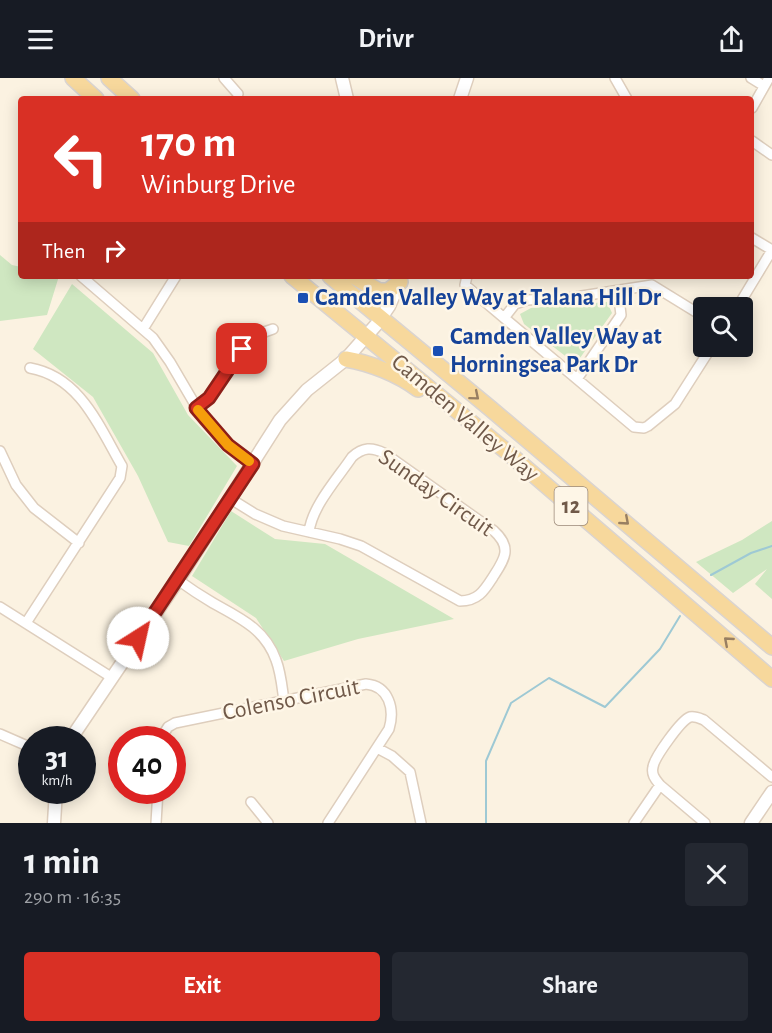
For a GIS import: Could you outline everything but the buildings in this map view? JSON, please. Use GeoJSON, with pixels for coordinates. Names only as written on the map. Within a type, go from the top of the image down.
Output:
{"type":"FeatureCollection","features":[{"type":"Feature","properties":{"kind":"main road"},"geometry":{"type":"LineString","coordinates":[[73,78],[93,96]]}},
{"type":"Feature","properties":{"kind":"main road"},"geometry":{"type":"LineString","coordinates":[[110,78],[129,96]]}},
{"type":"Feature","properties":{"kind":"main road","name":"Camden Valley Way"},"geometry":{"type":"LineString","coordinates":[[296,279],[506,451],[772,679]]}},
{"type":"Feature","properties":{"kind":"main road","name":"Camden Valley Way"},"geometry":{"type":"LineString","coordinates":[[334,279],[772,647]]}},
{"type":"Feature","properties":{"kind":"main road"},"geometry":{"type":"LineString","coordinates":[[357,279],[379,291],[388,291],[401,279]]}},
{"type":"Feature","properties":{"kind":"main road"},"geometry":{"type":"LineString","coordinates":[[346,359],[366,363],[409,383],[477,439],[506,451]]}},
{"type":"Feature","properties":{"kind":"street"},"geometry":{"type":"LineString","coordinates":[[224,78],[238,94]]}},
{"type":"Feature","properties":{"kind":"street"},"geometry":{"type":"LineString","coordinates":[[342,78],[346,96]]}},
{"type":"Feature","properties":{"kind":"street"},"geometry":{"type":"LineString","coordinates":[[461,96],[467,78]]}},
{"type":"Feature","properties":{"kind":"street"},"geometry":{"type":"LineString","coordinates":[[615,78],[625,96]]}},
{"type":"Feature","properties":{"kind":"street"},"geometry":{"type":"LineString","coordinates":[[751,78],[767,82],[754,105]]}},
{"type":"Feature","properties":{"kind":"street"},"geometry":{"type":"LineString","coordinates":[[754,142],[772,155]]}},
{"type":"Feature","properties":{"kind":"street"},"geometry":{"type":"LineString","coordinates":[[744,297],[772,250],[754,239]]}},
{"type":"Feature","properties":{"kind":"street"},"geometry":{"type":"LineString","coordinates":[[85,279],[143,329],[162,349],[196,408],[228,445],[253,464]]}},
{"type":"Feature","properties":{"kind":"street"},"geometry":{"type":"LineString","coordinates":[[143,329],[174,279]]}},
{"type":"Feature","properties":{"kind":"street"},"geometry":{"type":"LineString","coordinates":[[79,726],[292,406],[307,390],[346,359],[382,318],[401,279]]}},
{"type":"Feature","properties":{"kind":"street"},"geometry":{"type":"LineString","coordinates":[[467,279],[465,285],[630,424],[644,428],[675,404],[705,357]]}},
{"type":"Feature","properties":{"kind":"street"},"geometry":{"type":"LineString","coordinates":[[504,318],[515,304],[527,300],[569,298],[652,285],[693,310]]}},
{"type":"Feature","properties":{"kind":"street"},"geometry":{"type":"LineString","coordinates":[[577,379],[621,315],[618,290]]}},
{"type":"Feature","properties":{"kind":"street"},"geometry":{"type":"LineString","coordinates":[[196,408],[209,398],[249,340],[273,329]]}},
{"type":"Feature","properties":{"kind":"street"},"geometry":{"type":"LineString","coordinates":[[26,623],[120,478],[122,466],[82,398],[52,376],[43,371],[30,369]]}},
{"type":"Feature","properties":{"kind":"street","name":"Sunday Circuit"},"geometry":{"type":"LineString","coordinates":[[231,499],[274,524],[361,546],[460,601],[472,600],[483,593],[504,561],[503,542],[494,531],[384,453],[370,448],[352,457],[316,509],[310,522],[309,532]]}},
{"type":"Feature","properties":{"kind":"street"},"geometry":{"type":"LineString","coordinates":[[0,451],[16,485],[34,508],[79,543]]}},
{"type":"Feature","properties":{"kind":"street"},"geometry":{"type":"LineString","coordinates":[[178,580],[240,617],[266,639],[276,661],[284,701]]}},
{"type":"Feature","properties":{"kind":"street"},"geometry":{"type":"LineString","coordinates":[[0,607],[111,676]]}},
{"type":"Feature","properties":{"kind":"street","name":"Colenso Circuit"},"geometry":{"type":"LineString","coordinates":[[170,726],[366,684],[380,688],[388,699],[392,720],[385,738],[328,823]]}},
{"type":"Feature","properties":{"kind":"street"},"geometry":{"type":"LineString","coordinates":[[705,823],[660,784],[653,775],[653,765],[678,727],[691,717],[704,720],[772,777]]}},
{"type":"Feature","properties":{"kind":"street"},"geometry":{"type":"LineString","coordinates":[[0,734],[18,742]]}},
{"type":"Feature","properties":{"kind":"street"},"geometry":{"type":"LineString","coordinates":[[377,748],[392,756],[410,772],[421,823]]}},
{"type":"Feature","properties":{"kind":"street"},"geometry":{"type":"LineString","coordinates":[[634,823],[660,784]]}},
{"type":"Feature","properties":{"kind":"street"},"geometry":{"type":"LineString","coordinates":[[751,823],[772,792]]}},
{"type":"Feature","properties":{"kind":"street"},"geometry":{"type":"LineString","coordinates":[[251,802],[268,823]]}},
{"type":"Feature","properties":{"kind":"street"},"geometry":{"type":"LineString","coordinates":[[54,823],[55,804]]}},
{"type":"Feature","properties":{"kind":"street"},"geometry":{"type":"LineString","coordinates":[[156,823],[157,804]]}},
{"type":"Feature","properties":{"kind":"green space"},"geometry":{"type":"Polygon","coordinates":[[[0,255],[12,265],[18,266],[18,279],[58,279],[47,315],[0,321],[0,255]]]}},
{"type":"Feature","properties":{"kind":"green space"},"geometry":{"type":"Polygon","coordinates":[[[72,284],[153,353],[188,415],[237,466],[189,546],[168,542],[138,476],[93,397],[33,349],[72,284]]]}},
{"type":"Feature","properties":{"kind":"green space"},"geometry":{"type":"Polygon","coordinates":[[[607,302],[612,313],[580,358],[573,362],[524,324],[520,314],[531,308],[607,302]]]}},
{"type":"Feature","properties":{"kind":"green space"},"geometry":{"type":"Polygon","coordinates":[[[231,511],[275,539],[325,544],[454,619],[358,639],[284,661],[256,618],[192,576],[231,511]]]}},
{"type":"Feature","properties":{"kind":"green space"},"geometry":{"type":"Polygon","coordinates":[[[772,521],[772,599],[755,584],[767,569],[733,593],[696,562],[742,540],[772,521]]]}},
{"type":"Feature","properties":{"kind":"waterway"},"geometry":{"type":"LineString","coordinates":[[711,575],[751,553],[772,546]]}},
{"type":"Feature","properties":{"kind":"waterway"},"geometry":{"type":"LineString","coordinates":[[486,823],[486,761],[511,703],[549,678],[605,707],[660,649],[680,616]]}},
{"type":"Feature","properties":{"kind":"slow traffic"},"geometry":{"type":"LineString","coordinates":[[198,410],[204,420],[228,445],[249,461]]}},
{"type":"Feature","properties":{"kind":"place","name":"Camden Valley Way at Talana Hill Dr"},"geometry":{"type":"Point","coordinates":[303,298]}},
{"type":"Feature","properties":{"kind":"place","name":"Camden Valley Way at Horningsea Park Dr"},"geometry":{"type":"Point","coordinates":[438,351]}},
{"type":"Feature","properties":{"kind":"route"},"geometry":{"type":"LineString","coordinates":[[138,638],[253,464],[228,445],[196,408],[204,404],[215,391],[242,349]]}}]}
